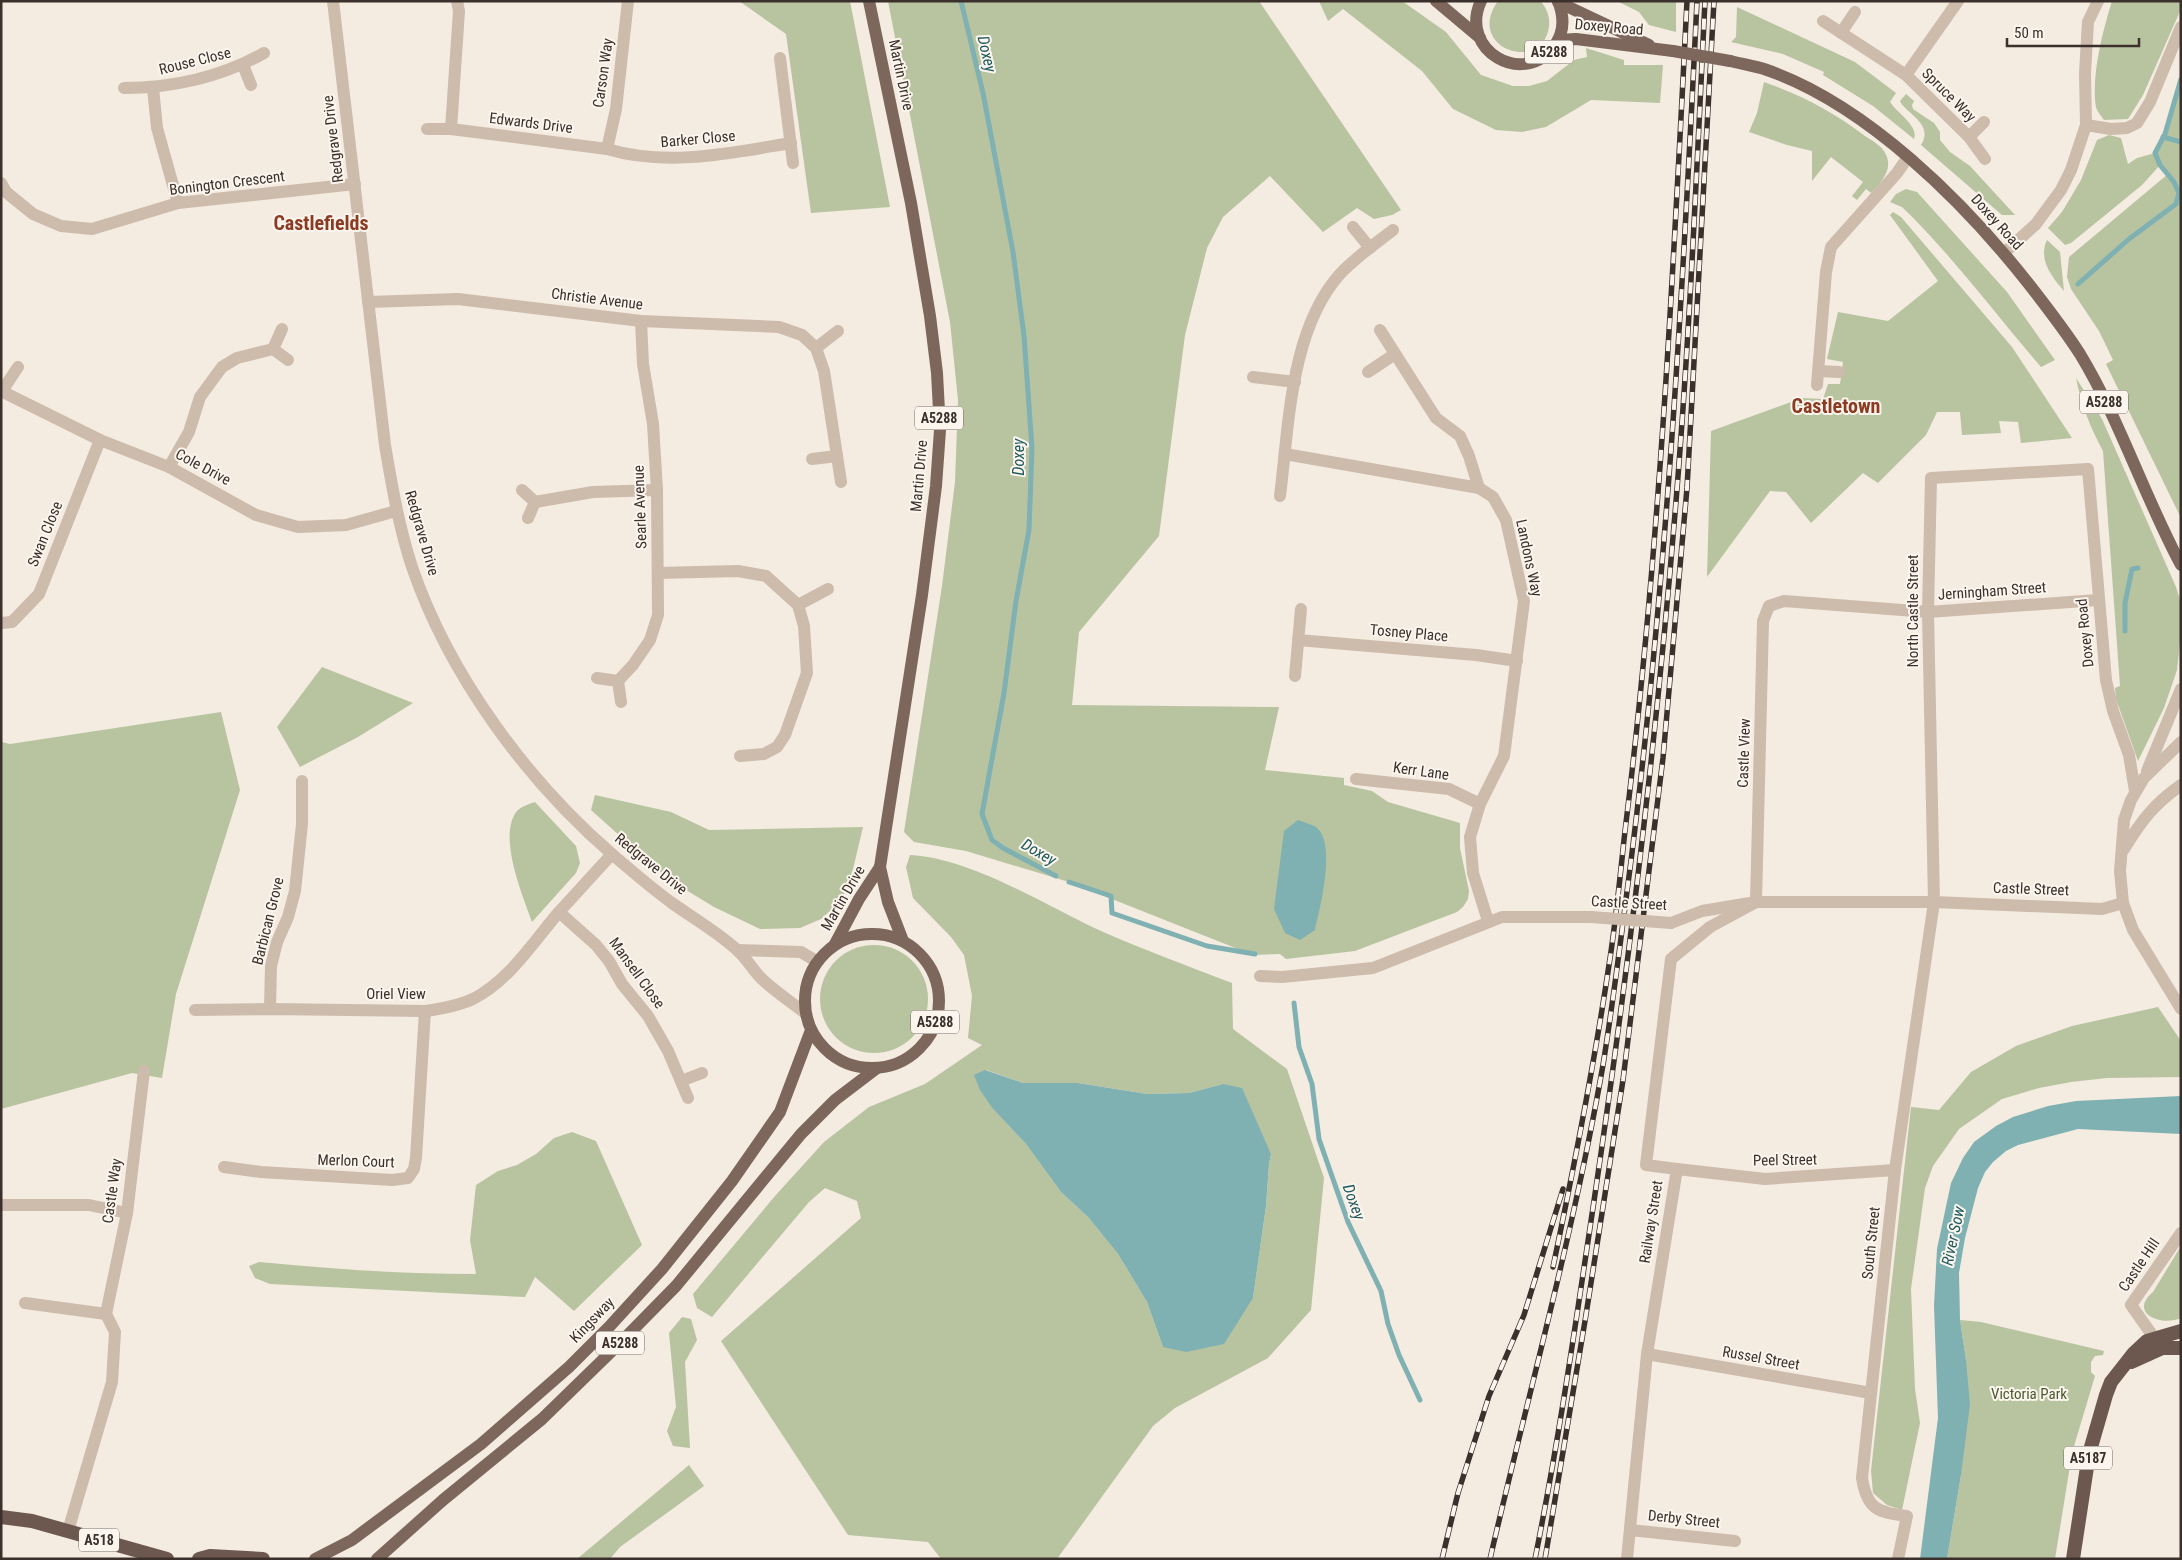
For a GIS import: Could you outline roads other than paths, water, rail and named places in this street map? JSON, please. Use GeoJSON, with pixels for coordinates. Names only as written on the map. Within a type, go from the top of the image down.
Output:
{"type":"FeatureCollection","features":[{"type":"Feature","properties":{"kind":"highway","name":"A5187"},"geometry":{"type":"LineString","coordinates":[[2073,1559],[2089,1454],[2111,1382],[2125,1364],[2147,1342],[2181,1332]]}},
{"type":"Feature","properties":{"kind":"highway"},"geometry":{"type":"LineString","coordinates":[[2125,1364],[2162,1348],[2181,1348]]}},
{"type":"Feature","properties":{"kind":"highway","name":"A518"},"geometry":{"type":"LineString","coordinates":[[1,1517],[32,1521],[167,1559]]}},
{"type":"Feature","properties":{"kind":"highway"},"geometry":{"type":"LineString","coordinates":[[199,1559],[210,1556],[263,1559]]}},
{"type":"Feature","properties":{"kind":"main road","name":"Martin Drive"},"geometry":{"type":"LineString","coordinates":[[869,1],[911,203],[930,316],[937,373],[940,430],[936,486],[922,595],[880,867],[888,902],[903,941]]}},
{"type":"Feature","properties":{"kind":"main road","name":"A5288"},"geometry":{"type":"LineString","coordinates":[[1436,1],[1480,38],[1487,50],[1498,59],[1511,64],[1525,64],[1539,60],[1550,52],[1558,40],[1563,21],[1558,2]]}},
{"type":"Feature","properties":{"kind":"main road"},"geometry":{"type":"LineString","coordinates":[[1480,38],[1476,24],[1477,9],[1481,1]]}},
{"type":"Feature","properties":{"kind":"main road","name":"Doxey Road"},"geometry":{"type":"LineString","coordinates":[[1558,2],[1656,48]]}},
{"type":"Feature","properties":{"kind":"main road","name":"Doxey Road"},"geometry":{"type":"LineString","coordinates":[[1558,40],[1576,39],[1656,48],[1730,61],[1767,70],[1803,86],[1846,111],[1908,157],[1977,222],[2055,318],[2080,354],[2144,483],[2181,565]]}},
{"type":"Feature","properties":{"kind":"main road","name":"Martin Drive"},"geometry":{"type":"LineString","coordinates":[[834,946],[859,899],[880,867]]}},
{"type":"Feature","properties":{"kind":"main road","name":"A5288"},"geometry":{"type":"LineString","coordinates":[[876,933],[896,937],[918,950],[933,971],[939,992],[939,1010],[933,1030],[920,1048],[905,1060],[877,1068],[852,1066],[836,1058],[822,1047],[811,1030],[805,1013],[804,995],[808,978],[816,962],[834,946],[848,937],[876,933]]}},
{"type":"Feature","properties":{"kind":"main road","name":"Kingsway"},"geometry":{"type":"LineString","coordinates":[[315,1559],[352,1540],[481,1444],[569,1367],[609,1327],[662,1269],[732,1181],[780,1112],[811,1030]]}},
{"type":"Feature","properties":{"kind":"main road","name":"A5288"},"geometry":{"type":"LineString","coordinates":[[377,1559],[443,1500],[542,1419],[617,1346],[676,1286],[800,1134],[835,1100],[877,1068]]}},
{"type":"Feature","properties":{"kind":"street","name":"Redgrave Drive"},"geometry":{"type":"LineString","coordinates":[[333,1],[385,446],[396,511],[412,567],[430,611],[449,651],[477,698],[508,743],[554,797],[612,854],[669,901],[738,950],[762,980],[805,1013]]}},
{"type":"Feature","properties":{"kind":"street"},"geometry":{"type":"LineString","coordinates":[[451,129],[459,11],[457,1]]}},
{"type":"Feature","properties":{"kind":"street","name":"Carson Way"},"geometry":{"type":"LineString","coordinates":[[607,149],[616,109],[628,1]]}},
{"type":"Feature","properties":{"kind":"street","name":"Spruce Way"},"geometry":{"type":"LineString","coordinates":[[1906,75],[1958,1]]}},
{"type":"Feature","properties":{"kind":"street"},"geometry":{"type":"LineString","coordinates":[[2004,253],[2036,224],[2061,190],[2071,170],[2086,125],[2085,73],[2088,22],[2093,3]]}},
{"type":"Feature","properties":{"kind":"street"},"geometry":{"type":"LineString","coordinates":[[1842,33],[1855,12]]}},
{"type":"Feature","properties":{"kind":"street","name":"Spruce Way"},"geometry":{"type":"LineString","coordinates":[[1823,21],[1906,75],[1969,137],[1985,159]]}},
{"type":"Feature","properties":{"kind":"street"},"geometry":{"type":"LineString","coordinates":[[2086,125],[2111,129],[2127,128],[2137,123],[2150,102],[2181,27]]}},
{"type":"Feature","properties":{"kind":"street","name":"Rouse Close"},"geometry":{"type":"LineString","coordinates":[[124,88],[153,88],[204,77],[244,65],[264,54]]}},
{"type":"Feature","properties":{"kind":"street"},"geometry":{"type":"LineString","coordinates":[[780,58],[793,163]]}},
{"type":"Feature","properties":{"kind":"street","name":"Rouse Close"},"geometry":{"type":"LineString","coordinates":[[244,65],[251,85]]}},
{"type":"Feature","properties":{"kind":"street","name":"Rouse Close"},"geometry":{"type":"LineString","coordinates":[[153,88],[157,128],[178,202]]}},
{"type":"Feature","properties":{"kind":"street","name":"Spruce Way"},"geometry":{"type":"LineString","coordinates":[[1969,137],[1984,122]]}},
{"type":"Feature","properties":{"kind":"street","name":"Edwards Drive"},"geometry":{"type":"LineString","coordinates":[[427,129],[451,129],[607,149]]}},
{"type":"Feature","properties":{"kind":"street","name":"Barker Close"},"geometry":{"type":"LineString","coordinates":[[607,149],[630,156],[663,159],[739,152],[791,142]]}},
{"type":"Feature","properties":{"kind":"street"},"geometry":{"type":"LineString","coordinates":[[1817,385],[1826,272],[1831,247],[1897,173],[1908,157]]}},
{"type":"Feature","properties":{"kind":"street","name":"Bonington Crescent"},"geometry":{"type":"LineString","coordinates":[[1,183],[6,192],[32,214],[61,226],[92,229],[178,202],[355,184]]}},
{"type":"Feature","properties":{"kind":"street"},"geometry":{"type":"LineString","coordinates":[[1353,227],[1370,248]]}},
{"type":"Feature","properties":{"kind":"street"},"geometry":{"type":"LineString","coordinates":[[1280,496],[1295,382],[1307,333],[1322,300],[1339,276],[1393,230]]}},
{"type":"Feature","properties":{"kind":"street","name":"Christie Avenue"},"geometry":{"type":"LineString","coordinates":[[368,302],[458,299],[641,320],[779,327],[802,335],[816,348]]}},
{"type":"Feature","properties":{"kind":"street","name":"Searle Avenue"},"geometry":{"type":"LineString","coordinates":[[618,681],[633,665],[650,640],[658,615],[657,490],[653,424],[643,364],[641,320]]}},
{"type":"Feature","properties":{"kind":"street"},"geometry":{"type":"LineString","coordinates":[[272,349],[282,329]]}},
{"type":"Feature","properties":{"kind":"street"},"geometry":{"type":"LineString","coordinates":[[1285,454],[1479,488],[1469,456],[1460,436],[1436,418],[1380,330]]}},
{"type":"Feature","properties":{"kind":"street"},"geometry":{"type":"LineString","coordinates":[[838,331],[816,348],[824,371],[841,482]]}},
{"type":"Feature","properties":{"kind":"street"},"geometry":{"type":"LineString","coordinates":[[170,467],[189,432],[200,397],[222,367],[237,358],[272,349],[288,360]]}},
{"type":"Feature","properties":{"kind":"street"},"geometry":{"type":"LineString","coordinates":[[1368,372],[1394,354]]}},
{"type":"Feature","properties":{"kind":"street","name":"Cole Drive"},"geometry":{"type":"LineString","coordinates":[[18,367],[2,391],[100,440],[170,467],[256,515],[298,527],[346,525],[396,511]]}},
{"type":"Feature","properties":{"kind":"street"},"geometry":{"type":"LineString","coordinates":[[1819,372],[1839,372]]}},
{"type":"Feature","properties":{"kind":"street"},"geometry":{"type":"LineString","coordinates":[[1253,377],[1295,382]]}},
{"type":"Feature","properties":{"kind":"street","name":"Swan Close"},"geometry":{"type":"LineString","coordinates":[[1,623],[12,622],[39,594],[100,440]]}},
{"type":"Feature","properties":{"kind":"street"},"geometry":{"type":"LineString","coordinates":[[812,459],[837,456]]}},
{"type":"Feature","properties":{"kind":"street","name":"Doxey Road"},"geometry":{"type":"LineString","coordinates":[[2088,469],[2106,680],[2129,755],[2135,791]]}},
{"type":"Feature","properties":{"kind":"street","name":"North Castle Street"},"geometry":{"type":"LineString","coordinates":[[1934,902],[1928,612],[1931,478],[2088,469]]}},
{"type":"Feature","properties":{"kind":"street","name":"Landons Way"},"geometry":{"type":"LineString","coordinates":[[1479,488],[1493,497],[1506,520],[1524,601],[1504,756],[1480,804],[1470,837],[1473,873],[1488,920]]}},
{"type":"Feature","properties":{"kind":"street"},"geometry":{"type":"LineString","coordinates":[[522,490],[535,502]]}},
{"type":"Feature","properties":{"kind":"street"},"geometry":{"type":"LineString","coordinates":[[535,502],[593,492],[657,490]]}},
{"type":"Feature","properties":{"kind":"street"},"geometry":{"type":"LineString","coordinates":[[528,518],[535,502]]}},
{"type":"Feature","properties":{"kind":"street"},"geometry":{"type":"LineString","coordinates":[[658,573],[738,571],[766,576],[798,605],[804,626],[807,673],[785,734],[777,747],[764,754],[740,756]]}},
{"type":"Feature","properties":{"kind":"street"},"geometry":{"type":"LineString","coordinates":[[798,605],[828,589]]}},
{"type":"Feature","properties":{"kind":"street","name":"Jerningham Street"},"geometry":{"type":"LineString","coordinates":[[1769,606],[1784,601],[1928,612],[2098,600]]}},
{"type":"Feature","properties":{"kind":"street","name":"Castle View"},"geometry":{"type":"LineString","coordinates":[[1756,902],[1763,620],[1769,606]]}},
{"type":"Feature","properties":{"kind":"street"},"geometry":{"type":"LineString","coordinates":[[1295,676],[1301,609]]}},
{"type":"Feature","properties":{"kind":"street","name":"Tosney Place"},"geometry":{"type":"LineString","coordinates":[[1298,640],[1476,655],[1517,661]]}},
{"type":"Feature","properties":{"kind":"street"},"geometry":{"type":"LineString","coordinates":[[597,678],[618,681],[621,702]]}},
{"type":"Feature","properties":{"kind":"street"},"geometry":{"type":"LineString","coordinates":[[2144,778],[2181,689]]}},
{"type":"Feature","properties":{"kind":"street"},"geometry":{"type":"LineString","coordinates":[[2181,742],[2144,778],[2135,791],[2124,820],[2120,870],[2122,903],[2133,930],[2181,1009]]}},
{"type":"Feature","properties":{"kind":"street","name":"Kerr Lane"},"geometry":{"type":"LineString","coordinates":[[1356,779],[1449,790],[1480,804]]}},
{"type":"Feature","properties":{"kind":"street","name":"Barbican Grove"},"geometry":{"type":"LineString","coordinates":[[270,1008],[271,966],[277,942],[288,917],[295,891],[302,824],[302,781]]}},
{"type":"Feature","properties":{"kind":"street"},"geometry":{"type":"LineString","coordinates":[[2123,851],[2143,817],[2163,798],[2181,785]]}},
{"type":"Feature","properties":{"kind":"street"},"geometry":{"type":"LineString","coordinates":[[560,912],[612,854]]}},
{"type":"Feature","properties":{"kind":"street","name":"Castle Street"},"geometry":{"type":"LineString","coordinates":[[1260,976],[1282,977],[1373,968],[1488,920],[1502,917],[1592,917],[1671,923],[1702,912],[1756,902],[1934,902],[2102,908],[2122,903]]}},
{"type":"Feature","properties":{"kind":"street","name":"Railway Street"},"geometry":{"type":"LineString","coordinates":[[1627,1559],[1647,1354],[1676,1169],[1646,1165],[1671,959],[1710,927],[1756,902]]}},
{"type":"Feature","properties":{"kind":"street","name":"South Street"},"geometry":{"type":"LineString","coordinates":[[1898,1559],[1907,1516],[1885,1513],[1872,1506],[1864,1495],[1862,1478],[1895,1170],[1934,902]]}},
{"type":"Feature","properties":{"kind":"street","name":"Oriel View"},"geometry":{"type":"LineString","coordinates":[[196,1010],[270,1008],[425,1011],[442,1009],[472,999],[483,993],[510,969],[560,912]]}},
{"type":"Feature","properties":{"kind":"street","name":"Mansell Close"},"geometry":{"type":"LineString","coordinates":[[560,912],[596,945],[608,960],[622,984],[660,1034],[688,1098]]}},
{"type":"Feature","properties":{"kind":"street"},"geometry":{"type":"LineString","coordinates":[[738,950],[801,952],[816,962]]}},
{"type":"Feature","properties":{"kind":"street","name":"Merlon Court"},"geometry":{"type":"LineString","coordinates":[[224,1167],[261,1172],[392,1180],[408,1178],[414,1169],[416,1158],[425,1011]]}},
{"type":"Feature","properties":{"kind":"street","name":"Castle Way"},"geometry":{"type":"LineString","coordinates":[[106,1314],[127,1213],[144,1071]]}},
{"type":"Feature","properties":{"kind":"street"},"geometry":{"type":"LineString","coordinates":[[681,1081],[702,1073]]}},
{"type":"Feature","properties":{"kind":"street","name":"Peel Street"},"geometry":{"type":"LineString","coordinates":[[1676,1169],[1765,1179],[1895,1170]]}},
{"type":"Feature","properties":{"kind":"street"},"geometry":{"type":"LineString","coordinates":[[1,1205],[89,1205],[127,1213]]}},
{"type":"Feature","properties":{"kind":"street","name":"Castle Hill"},"geometry":{"type":"LineString","coordinates":[[2155,1339],[2131,1305],[2181,1233]]}},
{"type":"Feature","properties":{"kind":"street"},"geometry":{"type":"LineString","coordinates":[[25,1303],[106,1314],[115,1332],[112,1382],[68,1531]]}},
{"type":"Feature","properties":{"kind":"street","name":"Russel Street"},"geometry":{"type":"LineString","coordinates":[[1647,1354],[1870,1393]]}},
{"type":"Feature","properties":{"kind":"street","name":"Derby Street"},"geometry":{"type":"LineString","coordinates":[[1630,1530],[1735,1541]]}},
{"type":"Feature","properties":{"kind":"water"},"geometry":{"type":"Polygon","coordinates":[[[1298,820],[1316,827],[1322,835],[1326,861],[1323,892],[1315,930],[1300,940],[1285,933],[1274,909],[1284,831],[1298,820]]]}},
{"type":"Feature","properties":{"kind":"water"},"geometry":{"type":"Polygon","coordinates":[[[985,1070],[1023,1083],[1078,1083],[1147,1094],[1189,1093],[1223,1084],[1242,1088],[1271,1154],[1253,1298],[1224,1344],[1186,1352],[1163,1347],[1147,1302],[1118,1254],[1088,1217],[1061,1192],[1026,1144],[993,1109],[980,1090],[974,1075],[985,1070]]]}},
{"type":"Feature","properties":{"kind":"water","name":"River Sow"},"geometry":{"type":"Polygon","coordinates":[[[2181,1096],[2181,1134],[2078,1129],[2018,1145],[2006,1151],[1985,1172],[1978,1188],[1965,1238],[1959,1273],[1960,1320],[1970,1404],[1961,1475],[1947,1559],[1920,1559],[1938,1418],[1934,1306],[1937,1249],[1951,1183],[1963,1158],[1974,1142],[1996,1126],[2013,1117],[2048,1106],[2076,1101],[2181,1096]]]}},
{"type":"Feature","properties":{"kind":"waterway","name":"Doxey"},"geometry":{"type":"LineString","coordinates":[[961,1],[983,93],[1013,252],[1024,336],[1032,448],[1029,530],[1016,601],[1004,693],[982,814],[992,840],[1003,848],[1056,876]]}},
{"type":"Feature","properties":{"kind":"waterway"},"geometry":{"type":"LineString","coordinates":[[2078,284],[2129,239],[2176,204],[2179,193],[2174,182],[2160,165],[2155,153],[2165,134],[2181,79]]}},
{"type":"Feature","properties":{"kind":"waterway"},"geometry":{"type":"LineString","coordinates":[[2163,137],[2181,142]]}},
{"type":"Feature","properties":{"kind":"waterway"},"geometry":{"type":"LineString","coordinates":[[2125,631],[2125,603],[2132,569],[2138,568]]}},
{"type":"Feature","properties":{"kind":"waterway","name":"Doxey"},"geometry":{"type":"LineString","coordinates":[[1069,882],[1111,896],[1112,913],[1207,946],[1255,954]]}},
{"type":"Feature","properties":{"kind":"waterway","name":"Doxey"},"geometry":{"type":"LineString","coordinates":[[1294,1003],[1299,1047],[1312,1084],[1319,1139],[1348,1222],[1381,1291],[1388,1324],[1399,1355],[1420,1400]]}},
{"type":"Feature","properties":{"kind":"railway"},"geometry":{"type":"LineString","coordinates":[[1553,1267],[1569,1192],[1603,1003],[1616,915],[1637,728],[1664,417],[1687,1]]}},
{"type":"Feature","properties":{"kind":"railway"},"geometry":{"type":"LineString","coordinates":[[1490,1559],[1578,1189],[1603,1065],[1618,963],[1644,754],[1664,540],[1686,217],[1697,1]]}},
{"type":"Feature","properties":{"kind":"railway"},"geometry":{"type":"LineString","coordinates":[[1535,1559],[1574,1336],[1594,1201],[1631,935],[1652,757],[1682,428],[1705,1]]}},
{"type":"Feature","properties":{"kind":"railway"},"geometry":{"type":"LineString","coordinates":[[1545,1559],[1623,1080],[1663,758],[1687,488],[1714,1]]}},
{"type":"Feature","properties":{"kind":"railway"},"geometry":{"type":"LineString","coordinates":[[1442,1559],[1458,1493],[1489,1396],[1524,1315],[1563,1189]]}},
{"type":"Feature","properties":{"kind":"district","name":"Castlefields"},"geometry":{"type":"Point","coordinates":[321,223]}},
{"type":"Feature","properties":{"kind":"district","name":"Castletown"},"geometry":{"type":"Point","coordinates":[1836,406]}},
{"type":"Feature","properties":{"kind":"park label","name":"Victoria Park"},"geometry":{"type":"Point","coordinates":[2029,1394]}}]}
